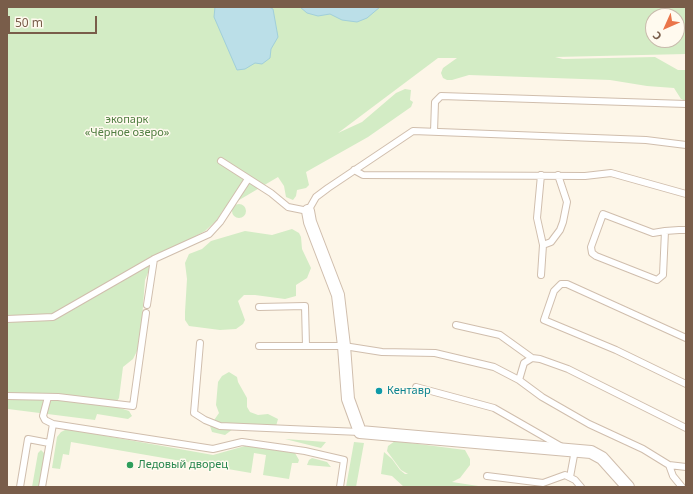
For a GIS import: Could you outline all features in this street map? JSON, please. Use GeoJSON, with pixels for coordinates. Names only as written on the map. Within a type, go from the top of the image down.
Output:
{"type":"FeatureCollection","features":[{"type":"Feature","properties":{"kind":"street"},"geometry":{"type":"LineString","coordinates":[[308,211],[310,222],[338,295],[348,399],[360,432],[591,452],[602,458],[628,487]]}},
{"type":"Feature","properties":{"kind":"lane"},"geometry":{"type":"LineString","coordinates":[[434,132],[435,102],[441,96],[686,104]]}},
{"type":"Feature","properties":{"kind":"lane"},"geometry":{"type":"LineString","coordinates":[[221,161],[288,207],[308,211],[316,197],[413,131],[646,140],[686,146]]}},
{"type":"Feature","properties":{"kind":"lane"},"geometry":{"type":"LineString","coordinates":[[354,170],[363,176],[585,176],[611,173],[686,194]]}},
{"type":"Feature","properties":{"kind":"lane"},"geometry":{"type":"LineString","coordinates":[[541,175],[537,218],[543,245],[541,275]]}},
{"type":"Feature","properties":{"kind":"lane"},"geometry":{"type":"LineString","coordinates":[[543,245],[551,242],[560,230],[563,222],[567,202],[558,175]]}},
{"type":"Feature","properties":{"kind":"lane"},"geometry":{"type":"LineString","coordinates":[[7,319],[53,317],[154,259],[209,234],[220,222],[248,179]]}},
{"type":"Feature","properties":{"kind":"lane"},"geometry":{"type":"LineString","coordinates":[[665,231],[663,275],[657,280],[596,256],[592,253],[591,247],[603,214],[653,233],[665,231],[686,230]]}},
{"type":"Feature","properties":{"kind":"lane"},"geometry":{"type":"LineString","coordinates":[[147,305],[154,259]]}},
{"type":"Feature","properties":{"kind":"lane"},"geometry":{"type":"LineString","coordinates":[[686,338],[567,284],[561,284],[554,291],[544,320],[616,350],[686,384]]}},
{"type":"Feature","properties":{"kind":"lane"},"geometry":{"type":"LineString","coordinates":[[259,306],[305,306],[306,346]]}},
{"type":"Feature","properties":{"kind":"lane"},"geometry":{"type":"LineString","coordinates":[[7,396],[48,397],[133,406],[146,313]]}},
{"type":"Feature","properties":{"kind":"lane"},"geometry":{"type":"LineString","coordinates":[[456,325],[500,335],[532,358],[540,359],[568,369],[686,428]]}},
{"type":"Feature","properties":{"kind":"lane"},"geometry":{"type":"LineString","coordinates":[[200,343],[194,413],[204,420],[220,426],[360,432]]}},
{"type":"Feature","properties":{"kind":"lane"},"geometry":{"type":"LineString","coordinates":[[259,346],[344,346],[382,352],[435,353],[494,367],[519,380],[542,397],[643,449],[669,465],[686,467]]}},
{"type":"Feature","properties":{"kind":"lane"},"geometry":{"type":"LineString","coordinates":[[519,380],[524,362],[532,358]]}},
{"type":"Feature","properties":{"kind":"lane"},"geometry":{"type":"LineString","coordinates":[[416,387],[494,408],[571,450],[570,477]]}},
{"type":"Feature","properties":{"kind":"lane"},"geometry":{"type":"LineString","coordinates":[[48,397],[43,416],[45,420],[53,424],[213,449],[242,442],[305,451],[344,460],[340,487]]}},
{"type":"Feature","properties":{"kind":"lane"},"geometry":{"type":"LineString","coordinates":[[42,487],[53,424]]}},
{"type":"Feature","properties":{"kind":"lane"},"geometry":{"type":"LineString","coordinates":[[20,487],[28,439],[49,442]]}},
{"type":"Feature","properties":{"kind":"lane"},"geometry":{"type":"LineString","coordinates":[[669,465],[673,476],[682,487]]}},
{"type":"Feature","properties":{"kind":"lane"},"geometry":{"type":"LineString","coordinates":[[487,476],[543,483],[558,476],[565,475],[570,477],[581,487]]}},
{"type":"Feature","properties":{"kind":"green space","name":"экопарк «Чёрное озеро»"},"geometry":{"type":"Polygon","coordinates":[[[7,7],[686,7],[686,54],[555,57],[563,59],[655,57],[678,70],[686,70],[686,101],[681,99],[674,88],[647,86],[610,80],[469,75],[447,80],[443,78],[441,73],[443,68],[457,58],[438,58],[338,133],[362,122],[396,93],[405,89],[411,90],[410,100],[413,102],[411,107],[368,137],[306,172],[309,185],[306,188],[297,190],[296,196],[293,200],[286,197],[284,186],[278,177],[224,209],[217,220],[205,231],[168,251],[152,263],[145,280],[140,345],[133,359],[123,367],[119,398],[114,406],[129,411],[132,416],[128,419],[97,414],[95,420],[8,409],[7,416],[7,7]]]}},
{"type":"Feature","properties":{"kind":"green space"},"geometry":{"type":"Polygon","coordinates":[[[239,204],[244,206],[246,211],[244,216],[239,218],[234,216],[232,211],[234,206],[239,204]]]}},
{"type":"Feature","properties":{"kind":"green space"},"geometry":{"type":"Polygon","coordinates":[[[292,229],[299,233],[301,237],[302,249],[311,268],[307,278],[296,285],[296,296],[285,299],[244,295],[238,301],[245,320],[243,324],[236,329],[220,330],[189,326],[185,320],[187,279],[185,263],[189,254],[202,249],[211,241],[245,231],[272,235],[292,229]]]}},
{"type":"Feature","properties":{"kind":"green space"},"geometry":{"type":"Polygon","coordinates":[[[229,372],[237,377],[238,382],[247,398],[247,407],[250,412],[258,415],[268,414],[278,419],[275,430],[270,432],[233,429],[225,435],[212,432],[210,426],[219,413],[216,405],[218,382],[222,376],[229,372]]]}},
{"type":"Feature","properties":{"kind":"green space"},"geometry":{"type":"Polygon","coordinates":[[[67,429],[213,455],[245,446],[295,453],[299,460],[298,463],[292,463],[289,479],[263,475],[266,455],[254,453],[251,473],[71,442],[69,455],[63,454],[60,469],[52,468],[57,437],[61,432],[67,429]]]}},
{"type":"Feature","properties":{"kind":"green space"},"geometry":{"type":"Polygon","coordinates":[[[285,439],[326,442],[321,448],[285,439]]]}},
{"type":"Feature","properties":{"kind":"green space"},"geometry":{"type":"Polygon","coordinates":[[[395,441],[465,450],[470,459],[470,465],[460,478],[452,482],[485,487],[404,487],[392,476],[381,474],[384,452],[392,459],[400,470],[405,474],[408,474],[401,470],[387,451],[388,446],[395,441]]]}},
{"type":"Feature","properties":{"kind":"green space"},"geometry":{"type":"Polygon","coordinates":[[[354,442],[364,443],[356,487],[346,487],[354,442]]]}},
{"type":"Feature","properties":{"kind":"green space"},"geometry":{"type":"Polygon","coordinates":[[[41,450],[45,454],[39,487],[32,487],[38,453],[41,450]]]}},
{"type":"Feature","properties":{"kind":"green space"},"geometry":{"type":"Polygon","coordinates":[[[312,458],[327,462],[331,467],[307,465],[309,460],[312,458]]]}},
{"type":"Feature","properties":{"kind":"water"},"geometry":{"type":"Polygon","coordinates":[[[215,7],[269,7],[273,9],[278,37],[271,49],[270,58],[262,64],[255,63],[245,69],[237,70],[214,17],[215,7]]]}},
{"type":"Feature","properties":{"kind":"water"},"geometry":{"type":"Polygon","coordinates":[[[300,7],[380,7],[367,18],[357,22],[342,20],[330,14],[318,16],[307,13],[300,7]]]}},
{"type":"Feature","properties":{"kind":"place","name":"Кентавр"},"geometry":{"type":"Point","coordinates":[379,391]}},
{"type":"Feature","properties":{"kind":"place","name":"Ледовый дворец"},"geometry":{"type":"Point","coordinates":[130,465]}}]}
